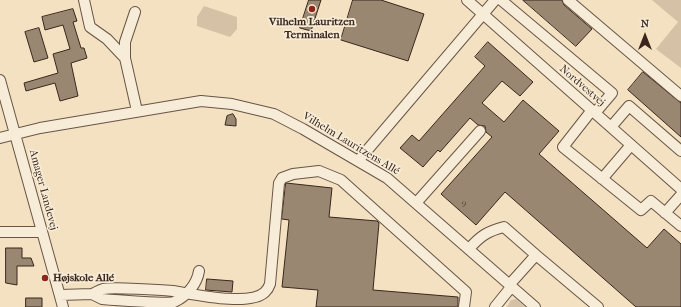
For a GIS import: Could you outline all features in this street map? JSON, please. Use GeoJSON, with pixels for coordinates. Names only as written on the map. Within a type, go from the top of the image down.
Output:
{"type":"FeatureCollection","features":[{"type":"Feature","properties":{"kind":"street"},"geometry":{"type":"LineString","coordinates":[[84,0],[90,27],[107,39],[125,58]]}},
{"type":"Feature","properties":{"kind":"street","name":"Nordvestvej"},"geometry":{"type":"LineString","coordinates":[[468,0],[681,189]]}},
{"type":"Feature","properties":{"kind":"street"},"geometry":{"type":"LineString","coordinates":[[358,161],[495,0]]}},
{"type":"Feature","properties":{"kind":"street"},"geometry":{"type":"LineString","coordinates":[[502,0],[612,93],[562,147],[641,210],[651,201],[681,226]]}},
{"type":"Feature","properties":{"kind":"street"},"geometry":{"type":"LineString","coordinates":[[568,0],[681,96]]}},
{"type":"Feature","properties":{"kind":"street"},"geometry":{"type":"LineString","coordinates":[[135,12],[125,42],[125,58],[137,111]]}},
{"type":"Feature","properties":{"kind":"street","name":"Amager Landevej"},"geometry":{"type":"LineString","coordinates":[[0,80],[63,307]]}},
{"type":"Feature","properties":{"kind":"street","name":"Vilhelm Lauritzens Allé"},"geometry":{"type":"LineString","coordinates":[[0,138],[137,111],[201,101],[258,109],[274,114],[303,129],[387,178],[417,202],[536,307]]}},
{"type":"Feature","properties":{"kind":"street"},"geometry":{"type":"LineString","coordinates":[[611,127],[629,106],[681,151]]}},
{"type":"Feature","properties":{"kind":"street"},"geometry":{"type":"LineString","coordinates":[[417,202],[480,131]]}},
{"type":"Feature","properties":{"kind":"street"},"geometry":{"type":"LineString","coordinates":[[602,179],[631,145]]}},
{"type":"Feature","properties":{"kind":"street"},"geometry":{"type":"LineString","coordinates":[[60,295],[92,294],[103,289],[173,291],[185,295],[206,298],[247,300],[265,293],[270,284],[279,183],[282,178],[293,174],[319,171],[340,180],[466,292],[464,307]]}},
{"type":"Feature","properties":{"kind":"street"},"geometry":{"type":"LineString","coordinates":[[665,213],[681,195]]}},
{"type":"Feature","properties":{"kind":"street"},"geometry":{"type":"LineString","coordinates":[[469,248],[481,235],[490,230],[504,227],[598,307]]}},
{"type":"Feature","properties":{"kind":"street"},"geometry":{"type":"LineString","coordinates":[[0,232],[42,232]]}},
{"type":"Feature","properties":{"kind":"street"},"geometry":{"type":"LineString","coordinates":[[495,307],[536,255]]}},
{"type":"Feature","properties":{"kind":"street"},"geometry":{"type":"LineString","coordinates":[[92,294],[102,299],[138,304],[173,302],[185,295],[197,281],[199,271]]}},
{"type":"Feature","properties":{"kind":"shaded area"},"geometry":{"type":"Polygon","coordinates":[[[652,0],[681,0],[681,68],[656,49],[678,22],[652,0]]]}},
{"type":"Feature","properties":{"kind":"shaded area"},"geometry":{"type":"Polygon","coordinates":[[[204,6],[237,17],[237,29],[230,37],[197,26],[197,17],[204,6]]]}},
{"type":"Feature","properties":{"kind":"shaded area"},"geometry":{"type":"Polygon","coordinates":[[[516,299],[525,307],[507,307],[511,300],[516,299]]]}},
{"type":"Feature","properties":{"kind":"building","name":"Vilhelm Lauritzen Terminalen"},"geometry":{"type":"Polygon","coordinates":[[[309,0],[321,0],[311,31],[300,28],[309,0]]]}},
{"type":"Feature","properties":{"kind":"building"},"geometry":{"type":"Polygon","coordinates":[[[353,0],[381,0],[424,14],[408,61],[341,40],[353,0]]]}},
{"type":"Feature","properties":{"kind":"building"},"geometry":{"type":"Polygon","coordinates":[[[523,0],[562,0],[564,5],[592,29],[576,46],[523,0]]]}},
{"type":"Feature","properties":{"kind":"building"},"geometry":{"type":"Polygon","coordinates":[[[73,9],[77,21],[73,22],[81,48],[84,48],[87,58],[71,63],[78,96],[60,101],[55,83],[26,91],[24,83],[58,73],[53,54],[70,49],[63,25],[45,30],[42,17],[73,9]]]}},
{"type":"Feature","properties":{"kind":"building"},"geometry":{"type":"Polygon","coordinates":[[[39,28],[48,58],[34,62],[25,32],[39,28]]]}},
{"type":"Feature","properties":{"kind":"building"},"geometry":{"type":"Polygon","coordinates":[[[488,42],[533,82],[520,96],[502,81],[482,103],[504,122],[523,100],[559,131],[539,154],[647,248],[664,229],[681,244],[681,307],[636,307],[505,192],[476,225],[441,194],[492,137],[486,132],[485,126],[478,125],[470,118],[440,152],[438,150],[423,167],[400,148],[412,135],[419,141],[485,66],[475,57],[488,42]]]}},
{"type":"Feature","properties":{"kind":"building"},"geometry":{"type":"Polygon","coordinates":[[[643,72],[681,103],[681,137],[628,90],[643,72]]]}},
{"type":"Feature","properties":{"kind":"building"},"geometry":{"type":"Polygon","coordinates":[[[233,114],[236,119],[236,126],[225,125],[227,116],[233,114]]]}},
{"type":"Feature","properties":{"kind":"building"},"geometry":{"type":"Polygon","coordinates":[[[286,183],[332,188],[329,217],[377,221],[379,223],[373,290],[458,297],[458,307],[316,307],[318,290],[282,287],[289,220],[282,219],[286,183]]]}},
{"type":"Feature","properties":{"kind":"building"},"geometry":{"type":"Polygon","coordinates":[[[6,248],[22,248],[22,258],[31,258],[34,266],[17,266],[17,285],[6,283],[6,248]]]}},
{"type":"Feature","properties":{"kind":"building"},"geometry":{"type":"Polygon","coordinates":[[[207,279],[233,281],[232,292],[206,290],[207,279]]]}},
{"type":"Feature","properties":{"kind":"building"},"geometry":{"type":"Polygon","coordinates":[[[26,298],[42,298],[42,307],[26,307],[26,298]]]}},
{"type":"Feature","properties":{"kind":"place","name":"Vilhelm Lauritzen Terminalen"},"geometry":{"type":"Point","coordinates":[312,9]}},
{"type":"Feature","properties":{"kind":"place","name":"Højskole Allé"},"geometry":{"type":"Point","coordinates":[45,278]}}]}
